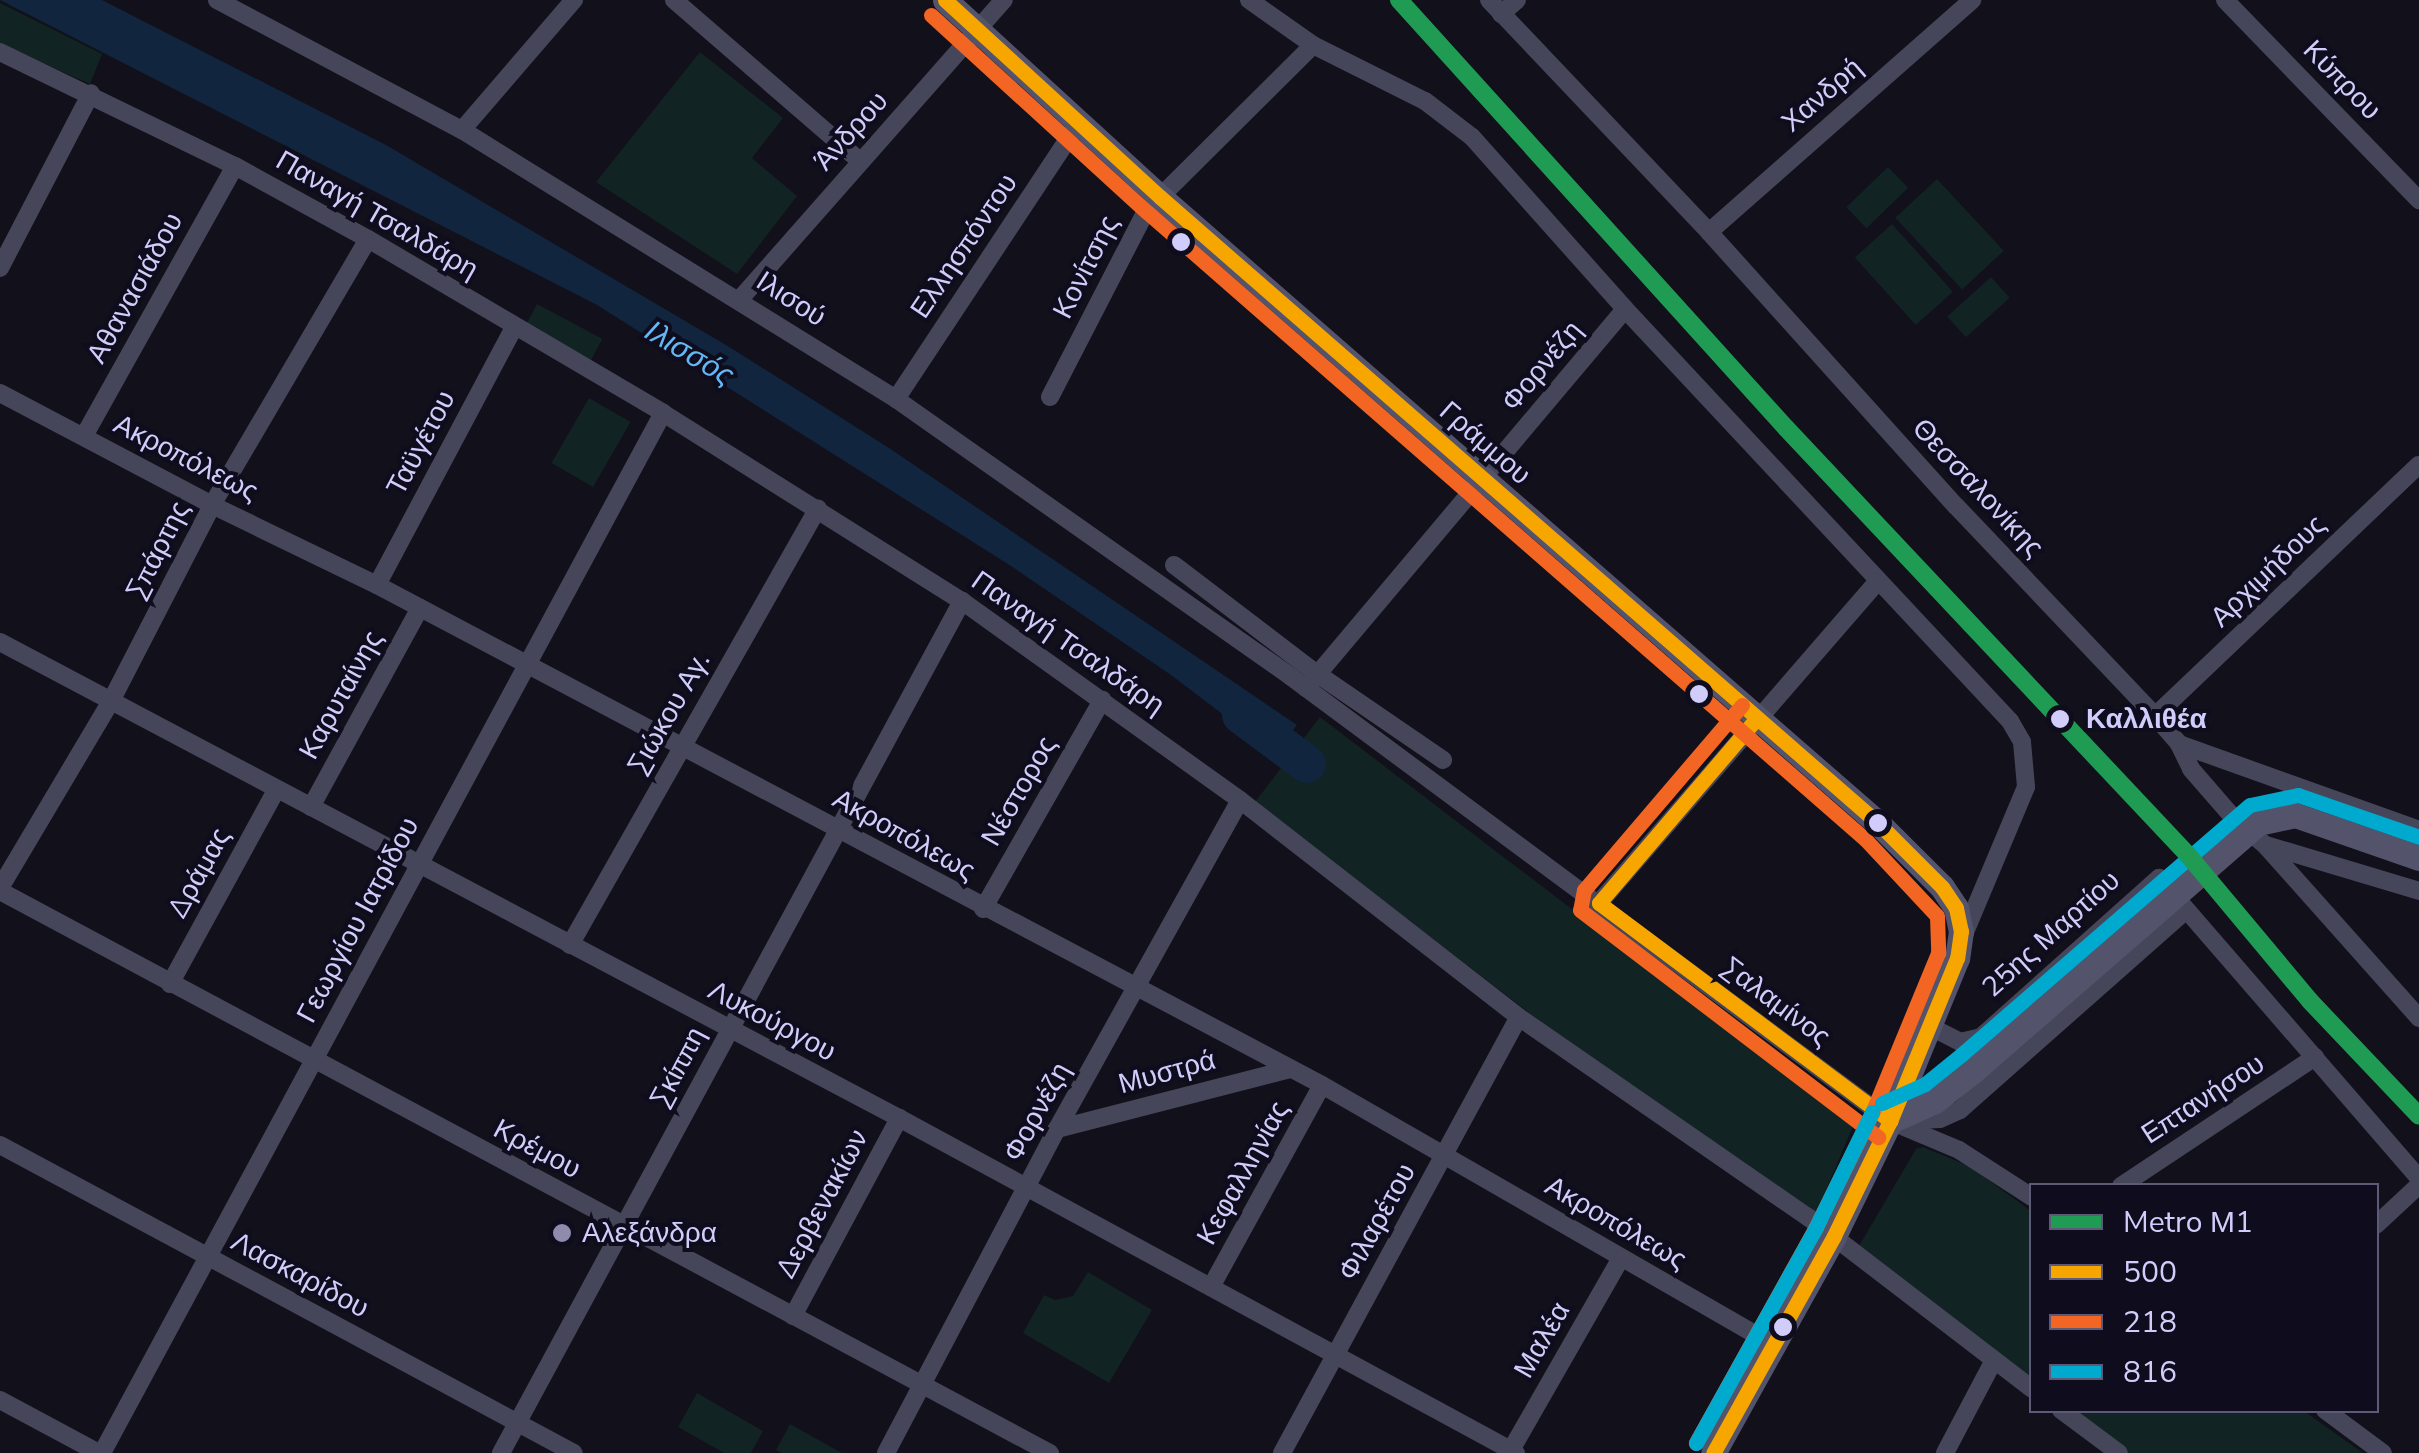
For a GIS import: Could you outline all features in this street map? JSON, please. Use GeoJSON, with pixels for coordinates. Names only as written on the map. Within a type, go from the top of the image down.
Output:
{"type":"FeatureCollection","features":[{"type":"Feature","properties":{"kind":"street","name":"Ιλισού"},"geometry":{"type":"LineString","coordinates":[[220,0],[462,130],[740,299],[1311,680]]}},
{"type":"Feature","properties":{"kind":"street"},"geometry":{"type":"LineString","coordinates":[[462,130],[574,0]]}},
{"type":"Feature","properties":{"kind":"street"},"geometry":{"type":"LineString","coordinates":[[674,0],[860,161]]}},
{"type":"Feature","properties":{"kind":"street","name":"Γράμμου"},"geometry":{"type":"LineString","coordinates":[[945,0],[1160,197],[1757,718],[1942,887],[1956,908],[1961,943]]}},
{"type":"Feature","properties":{"kind":"street","name":"Άνδρου"},"geometry":{"type":"LineString","coordinates":[[740,299],[1004,0]]}},
{"type":"Feature","properties":{"kind":"street"},"geometry":{"type":"LineString","coordinates":[[1250,0],[1313,46],[1425,101],[1493,158],[1625,309],[2010,721],[2022,742],[2026,787],[1890,1122],[1834,1236],[1713,1453]]}},
{"type":"Feature","properties":{"kind":"street"},"geometry":{"type":"LineString","coordinates":[[1495,7],[1516,0]]}},
{"type":"Feature","properties":{"kind":"street","name":"Χανδρή"},"geometry":{"type":"LineString","coordinates":[[1709,232],[1972,0]]}},
{"type":"Feature","properties":{"kind":"street","name":"Κύπρου"},"geometry":{"type":"LineString","coordinates":[[2225,0],[2419,200]]}},
{"type":"Feature","properties":{"kind":"street","name":"Θεσσαλονίκης"},"geometry":{"type":"LineString","coordinates":[[1495,7],[1709,232],[1956,506],[2155,716],[2180,744],[2191,768],[2254,840],[2266,845],[2419,1018]]}},
{"type":"Feature","properties":{"kind":"street","name":"Κονίτσης"},"geometry":{"type":"LineString","coordinates":[[1050,397],[1146,211],[1313,46]]}},
{"type":"Feature","properties":{"kind":"street","name":"Παναγή Τσαλδάρη"},"geometry":{"type":"LineString","coordinates":[[0,52],[235,166],[368,239],[663,413],[962,601],[1240,800],[1519,1017],[1834,1236],[2029,1387]]}},
{"type":"Feature","properties":{"kind":"street"},"geometry":{"type":"LineString","coordinates":[[0,268],[9,230],[92,94]]}},
{"type":"Feature","properties":{"kind":"street","name":"Ελλησπόντου"},"geometry":{"type":"LineString","coordinates":[[896,400],[1079,123]]}},
{"type":"Feature","properties":{"kind":"street","name":"Αθανασιάδου"},"geometry":{"type":"LineString","coordinates":[[84,436],[235,166]]}},
{"type":"Feature","properties":{"kind":"street","name":"Σπάρτης"},"geometry":{"type":"LineString","coordinates":[[0,890],[110,702],[212,505],[368,239]]}},
{"type":"Feature","properties":{"kind":"street","name":"Φορνέζη"},"geometry":{"type":"LineString","coordinates":[[1311,680],[1625,309]]}},
{"type":"Feature","properties":{"kind":"street","name":"Ταϋγέτου"},"geometry":{"type":"LineString","coordinates":[[376,585],[514,327]]}},
{"type":"Feature","properties":{"kind":"street","name":"Ακροπόλεως"},"geometry":{"type":"LineString","coordinates":[[0,393],[212,505],[420,608],[1322,1085],[1772,1344]]}},
{"type":"Feature","properties":{"kind":"street","name":"Γεωργίου Ιατρίδου"},"geometry":{"type":"LineString","coordinates":[[100,1453],[663,413]]}},
{"type":"Feature","properties":{"kind":"street","name":"Αρχιμήδους"},"geometry":{"type":"LineString","coordinates":[[2155,716],[2419,466]]}},
{"type":"Feature","properties":{"kind":"street","name":"Σιώκου Αγ."},"geometry":{"type":"LineString","coordinates":[[570,945],[818,508]]}},
{"type":"Feature","properties":{"kind":"street","name":"Σαλαμίνος"},"geometry":{"type":"LineString","coordinates":[[1174,565],[1311,680],[1890,1122],[1959,1150],[2029,1195]]}},
{"type":"Feature","properties":{"kind":"street"},"geometry":{"type":"LineString","coordinates":[[1599,903],[1877,582]]}},
{"type":"Feature","properties":{"kind":"street","name":"Σκίππη"},"geometry":{"type":"LineString","coordinates":[[500,1453],[962,601]]}},
{"type":"Feature","properties":{"kind":"street","name":"Καρυταίνης"},"geometry":{"type":"LineString","coordinates":[[311,808],[420,608]]}},
{"type":"Feature","properties":{"kind":"street","name":"Λυκούργου"},"geometry":{"type":"LineString","coordinates":[[0,642],[899,1118],[1514,1452]]}},
{"type":"Feature","properties":{"kind":"street","name":"Σαλαμίνος"},"geometry":{"type":"LineString","coordinates":[[1311,680],[1443,760]]}},
{"type":"Feature","properties":{"kind":"street","name":"Νέστορος"},"geometry":{"type":"LineString","coordinates":[[984,909],[1102,700]]}},
{"type":"Feature","properties":{"kind":"street"},"geometry":{"type":"LineString","coordinates":[[2180,744],[2419,830]]}},
{"type":"Feature","properties":{"kind":"street","name":"Δράμας"},"geometry":{"type":"LineString","coordinates":[[170,984],[276,790]]}},
{"type":"Feature","properties":{"kind":"street","name":"Φορνέζη"},"geometry":{"type":"LineString","coordinates":[[886,1453],[1026,1188],[1240,800]]}},
{"type":"Feature","properties":{"kind":"street","name":"25ης Μαρτίου"},"geometry":{"type":"LineString","coordinates":[[1890,1122],[1935,1101],[1974,1070],[2258,823],[2295,815],[2419,858]]}},
{"type":"Feature","properties":{"kind":"street"},"geometry":{"type":"LineString","coordinates":[[2266,845],[2419,891]]}},
{"type":"Feature","properties":{"kind":"street","name":"25ης Μαρτίου"},"geometry":{"type":"LineString","coordinates":[[1929,1026],[1960,1042],[1981,1036],[2159,878],[2186,910]]}},
{"type":"Feature","properties":{"kind":"street","name":"Κρέμου"},"geometry":{"type":"LineString","coordinates":[[0,890],[1050,1453]]}},
{"type":"Feature","properties":{"kind":"street"},"geometry":{"type":"LineString","coordinates":[[1890,1122],[1940,1119],[1960,1110],[2186,910],[2419,1181],[2379,1222]]}},
{"type":"Feature","properties":{"kind":"street","name":"Φιλαρέτου"},"geometry":{"type":"LineString","coordinates":[[1282,1453],[1519,1017]]}},
{"type":"Feature","properties":{"kind":"street","name":"Επτανήσου"},"geometry":{"type":"LineString","coordinates":[[2126,1183],[2315,1058]]}},
{"type":"Feature","properties":{"kind":"street","name":"Μυστρά"},"geometry":{"type":"LineString","coordinates":[[1058,1129],[1290,1068]]}},
{"type":"Feature","properties":{"kind":"street","name":"Κεφαλληνίας"},"geometry":{"type":"LineString","coordinates":[[1211,1287],[1322,1085]]}},
{"type":"Feature","properties":{"kind":"street","name":"Δερβενακίων"},"geometry":{"type":"LineString","coordinates":[[793,1316],[899,1118]]}},
{"type":"Feature","properties":{"kind":"street","name":"Λασκαρίδου"},"geometry":{"type":"LineString","coordinates":[[0,1146],[574,1453]]}},
{"type":"Feature","properties":{"kind":"street","name":"Μαλέα"},"geometry":{"type":"LineString","coordinates":[[1514,1452],[1621,1258]]}},
{"type":"Feature","properties":{"kind":"street"},"geometry":{"type":"LineString","coordinates":[[1945,1453],[1993,1362]]}},
{"type":"Feature","properties":{"kind":"street"},"geometry":{"type":"LineString","coordinates":[[0,1400],[100,1453]]}},
{"type":"Feature","properties":{"kind":"street"},"geometry":{"type":"LineString","coordinates":[[2065,1413],[2119,1453]]}},
{"type":"Feature","properties":{"kind":"street"},"geometry":{"type":"LineString","coordinates":[[2329,1413],[2383,1453]]}},
{"type":"Feature","properties":{"kind":"shaded area"},"geometry":{"type":"Polygon","coordinates":[[[0,3],[102,54],[90,84],[0,44],[0,3]]]}},
{"type":"Feature","properties":{"kind":"shaded area"},"geometry":{"type":"Polygon","coordinates":[[[700,52],[783,118],[752,158],[797,196],[737,274],[596,182],[700,52]]]}},
{"type":"Feature","properties":{"kind":"shaded area"},"geometry":{"type":"Polygon","coordinates":[[[1888,167],[1908,188],[1866,228],[1846,207],[1888,167]]]}},
{"type":"Feature","properties":{"kind":"shaded area"},"geometry":{"type":"Polygon","coordinates":[[[1937,179],[2004,251],[1962,290],[1895,218],[1937,179]]]}},
{"type":"Feature","properties":{"kind":"shaded area"},"geometry":{"type":"Polygon","coordinates":[[[1892,224],[1953,292],[1916,325],[1855,257],[1892,224]]]}},
{"type":"Feature","properties":{"kind":"shaded area"},"geometry":{"type":"Polygon","coordinates":[[[1991,277],[2010,298],[1966,337],[1947,316],[1991,277]]]}},
{"type":"Feature","properties":{"kind":"shaded area"},"geometry":{"type":"Polygon","coordinates":[[[537,304],[602,339],[590,362],[525,327],[537,304]]]}},
{"type":"Feature","properties":{"kind":"shaded area"},"geometry":{"type":"Polygon","coordinates":[[[589,398],[631,422],[593,487],[552,463],[589,398]]]}},
{"type":"Feature","properties":{"kind":"shaded area"},"geometry":{"type":"Polygon","coordinates":[[[1320,717],[1653,971],[1856,1119],[1816,1214],[1536,1018],[1255,802],[1320,717]]]}},
{"type":"Feature","properties":{"kind":"shaded area"},"geometry":{"type":"Polygon","coordinates":[[[1923,1147],[1969,1166],[2029,1210],[2029,1385],[1859,1246],[1916,1149],[1923,1147]]]}},
{"type":"Feature","properties":{"kind":"shaded area"},"geometry":{"type":"Polygon","coordinates":[[[1088,1272],[1152,1310],[1109,1383],[1023,1333],[1044,1295],[1055,1300],[1073,1296],[1088,1272]]]}},
{"type":"Feature","properties":{"kind":"shaded area"},"geometry":{"type":"Polygon","coordinates":[[[697,1393],[763,1431],[751,1453],[724,1453],[678,1427],[697,1393]]]}},
{"type":"Feature","properties":{"kind":"shaded area"},"geometry":{"type":"Polygon","coordinates":[[[2067,1413],[2307,1413],[2363,1453],[2123,1453],[2067,1413]]]}},
{"type":"Feature","properties":{"kind":"shaded area"},"geometry":{"type":"Polygon","coordinates":[[[790,1424],[842,1453],[776,1450],[790,1424]]]}},
{"type":"Feature","properties":{"kind":"water"},"geometry":{"type":"Polygon","coordinates":[[[0,0],[102,0],[386,145],[731,348],[889,448],[1297,725],[1275,754],[1171,675],[1011,566],[597,305],[0,0]]]}},
{"type":"Feature","properties":{"kind":"waterway","name":"Ιλισσός"},"geometry":{"type":"LineString","coordinates":[[1241,715],[1307,764]]}},
{"type":"Feature","properties":{"kind":"metro line","name":"Μ1"},"geometry":{"type":"LineString","coordinates":[[1399,0],[1786,428],[2188,855],[2310,1001],[2419,1116]]}},
{"type":"Feature","properties":{"kind":"transit line","name":"500"},"geometry":{"type":"LineString","coordinates":[[945,0],[1160,197],[1879,824],[1942,887],[1956,908],[1961,931],[1957,958],[1890,1121],[1834,1236],[1713,1453]]}},
{"type":"Feature","properties":{"kind":"transit line","name":"218"},"geometry":{"type":"LineString","coordinates":[[931,15],[1147,212],[1865,839],[1937,916],[1938,953],[1872,1113],[1816,1227],[1696,1443]]}},
{"type":"Feature","properties":{"kind":"transit line","name":"218"},"geometry":{"type":"LineString","coordinates":[[1742,705],[1584,890],[1580,910],[1878,1137]]}},
{"type":"Feature","properties":{"kind":"transit line","name":"500"},"geometry":{"type":"LineString","coordinates":[[1599,903],[1757,718]]}},
{"type":"Feature","properties":{"kind":"transit line","name":"816"},"geometry":{"type":"LineString","coordinates":[[1882,1103],[1925,1084],[1961,1055],[2250,805],[2298,795],[2419,837]]}},
{"type":"Feature","properties":{"kind":"transit line","name":"500"},"geometry":{"type":"LineString","coordinates":[[1599,903],[1890,1121]]}},
{"type":"Feature","properties":{"kind":"transit line","name":"816"},"geometry":{"type":"LineString","coordinates":[[1696,1443],[1816,1227],[1872,1112]]}},
{"type":"Feature","properties":{"kind":"place","name":"Καλλιθέα"},"geometry":{"type":"Point","coordinates":[2060,719]}},
{"type":"Feature","properties":{"kind":"place","name":"Αλεξάνδρα"},"geometry":{"type":"Point","coordinates":[562,1233]}}]}
